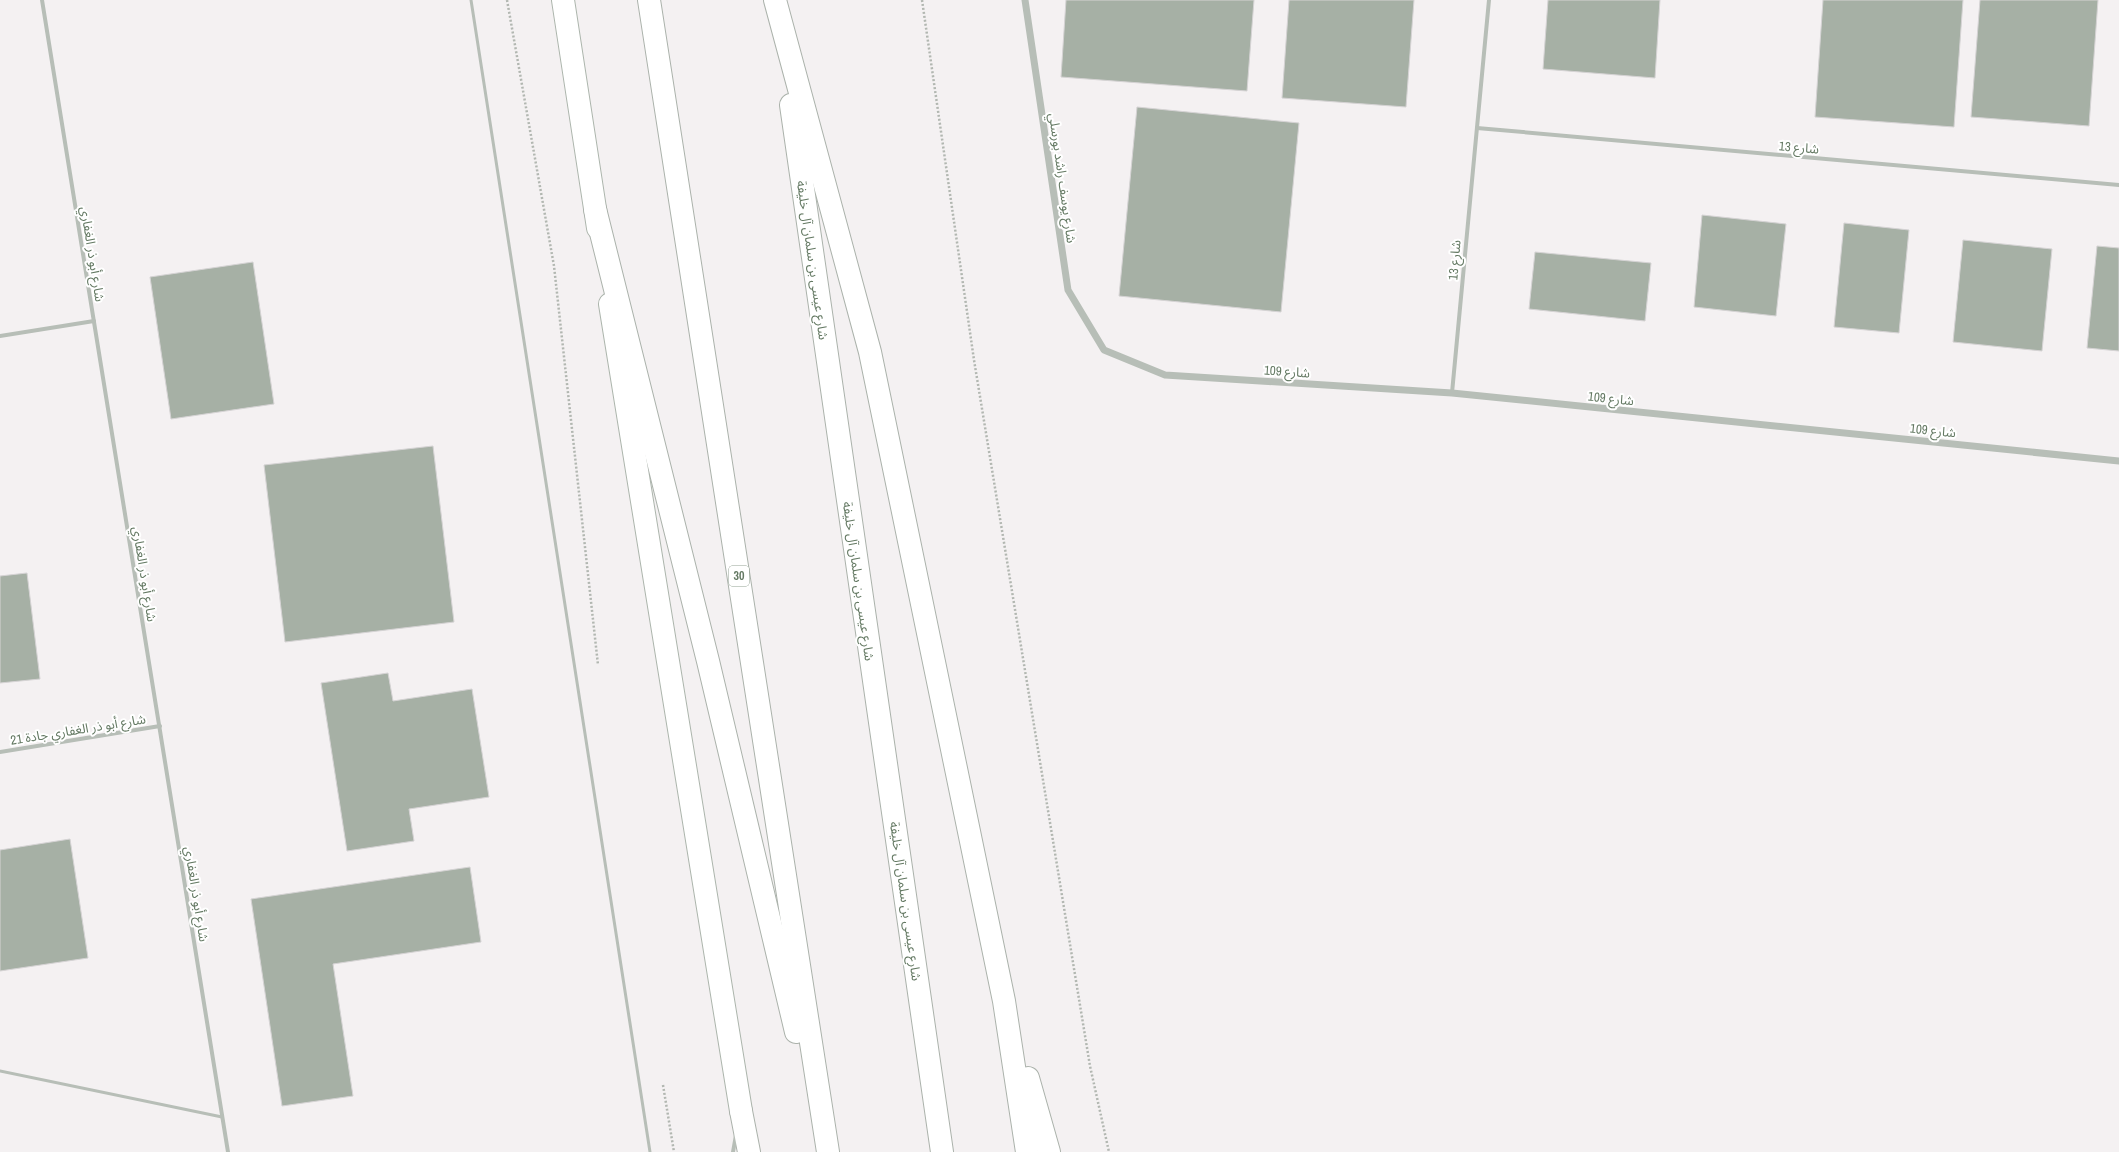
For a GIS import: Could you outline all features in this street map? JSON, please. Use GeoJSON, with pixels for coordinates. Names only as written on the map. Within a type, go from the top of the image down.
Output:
{"type":"FeatureCollection","features":[{"type":"Feature","properties":{"kind":"main road"},"geometry":{"type":"LineString","coordinates":[[563,0],[594,209],[739,1122],[749,1152]]}},
{"type":"Feature","properties":{"kind":"main road","name":"30"},"geometry":{"type":"LineString","coordinates":[[649,0],[828,1152]]}},
{"type":"Feature","properties":{"kind":"main road"},"geometry":{"type":"LineString","coordinates":[[776,5],[870,352],[1004,1001],[1027,1152]]}},
{"type":"Feature","properties":{"kind":"main road","name":"شارع عيسى بن سلمان آل خليفة"},"geometry":{"type":"LineString","coordinates":[[776,5],[942,1152]]}},
{"type":"Feature","properties":{"kind":"main road"},"geometry":{"type":"LineString","coordinates":[[594,209],[708,661],[825,1152]]}},
{"type":"Feature","properties":{"kind":"main road"},"geometry":{"type":"LineString","coordinates":[[1004,1001],[1049,1152]]}},
{"type":"Feature","properties":{"kind":"street","name":"شارع أبو ذر الغفاري"},"geometry":{"type":"LineString","coordinates":[[42,0],[228,1152]]}},
{"type":"Feature","properties":{"kind":"street","name":"شارع يوسف راشد بورسلي"},"geometry":{"type":"LineString","coordinates":[[1025,0],[1068,290],[1104,350]]}},
{"type":"Feature","properties":{"kind":"street","name":"شارع 13"},"geometry":{"type":"LineString","coordinates":[[1452,394],[1489,0]]}},
{"type":"Feature","properties":{"kind":"street","name":"شارع 13"},"geometry":{"type":"LineString","coordinates":[[1477,128],[2119,185]]}},
{"type":"Feature","properties":{"kind":"street"},"geometry":{"type":"LineString","coordinates":[[0,336],[94,321]]}},
{"type":"Feature","properties":{"kind":"street","name":"شارع 109"},"geometry":{"type":"LineString","coordinates":[[1104,350],[1165,375],[1452,394],[2119,461]]}},
{"type":"Feature","properties":{"kind":"street","name":"شارع أبو ذر الغفاري جادة 21"},"geometry":{"type":"LineString","coordinates":[[0,752],[160,726]]}},
{"type":"Feature","properties":{"kind":"street"},"geometry":{"type":"LineString","coordinates":[[733,1152],[739,1122]]}},
{"type":"Feature","properties":{"kind":"lane"},"geometry":{"type":"LineString","coordinates":[[471,0],[650,1152]]}},
{"type":"Feature","properties":{"kind":"lane"},"geometry":{"type":"LineString","coordinates":[[0,1071],[222,1118]]}},
{"type":"Feature","properties":{"kind":"path"},"geometry":{"type":"LineString","coordinates":[[507,0],[554,266],[599,672]]}},
{"type":"Feature","properties":{"kind":"path"},"geometry":{"type":"LineString","coordinates":[[922,0],[974,360],[1090,1066],[1109,1152]]}},
{"type":"Feature","properties":{"kind":"path"},"geometry":{"type":"LineString","coordinates":[[663,1081],[674,1152]]}},
{"type":"Feature","properties":{"kind":"building"},"geometry":{"type":"Polygon","coordinates":[[[1066,0],[1254,0],[1247,91],[1061,77],[1066,0]]]}},
{"type":"Feature","properties":{"kind":"building"},"geometry":{"type":"Polygon","coordinates":[[[1289,0],[1414,0],[1406,107],[1282,98],[1289,0]]]}},
{"type":"Feature","properties":{"kind":"building"},"geometry":{"type":"Polygon","coordinates":[[[1548,0],[1660,0],[1655,78],[1543,69],[1548,0]]]}},
{"type":"Feature","properties":{"kind":"building"},"geometry":{"type":"Polygon","coordinates":[[[1823,0],[1963,0],[1954,127],[1815,117],[1823,0]]]}},
{"type":"Feature","properties":{"kind":"building"},"geometry":{"type":"Polygon","coordinates":[[[1980,0],[2098,0],[2089,126],[1971,117],[1980,0]]]}},
{"type":"Feature","properties":{"kind":"building"},"geometry":{"type":"Polygon","coordinates":[[[1137,107],[1299,123],[1281,312],[1119,296],[1137,107]]]}},
{"type":"Feature","properties":{"kind":"building"},"geometry":{"type":"Polygon","coordinates":[[[1702,215],[1786,224],[1776,316],[1694,307],[1702,215]]]}},
{"type":"Feature","properties":{"kind":"building"},"geometry":{"type":"Polygon","coordinates":[[[1844,223],[1909,230],[1899,333],[1834,327],[1844,223]]]}},
{"type":"Feature","properties":{"kind":"building"},"geometry":{"type":"Polygon","coordinates":[[[1963,240],[2052,249],[2042,351],[1953,342],[1963,240]]]}},
{"type":"Feature","properties":{"kind":"building"},"geometry":{"type":"Polygon","coordinates":[[[2097,246],[2119,248],[2119,351],[2087,348],[2097,246]]]}},
{"type":"Feature","properties":{"kind":"building"},"geometry":{"type":"Polygon","coordinates":[[[1535,252],[1651,263],[1645,321],[1529,309],[1535,252]]]}},
{"type":"Feature","properties":{"kind":"building"},"geometry":{"type":"Polygon","coordinates":[[[253,262],[274,404],[171,419],[150,277],[253,262]]]}},
{"type":"Feature","properties":{"kind":"building"},"geometry":{"type":"Polygon","coordinates":[[[433,446],[454,622],[285,642],[264,465],[433,446]]]}},
{"type":"Feature","properties":{"kind":"building"},"geometry":{"type":"Polygon","coordinates":[[[27,573],[40,679],[0,683],[0,576],[27,573]]]}},
{"type":"Feature","properties":{"kind":"building"},"geometry":{"type":"Polygon","coordinates":[[[388,673],[393,701],[472,689],[489,797],[409,809],[414,841],[347,851],[321,683],[388,673]]]}},
{"type":"Feature","properties":{"kind":"building"},"geometry":{"type":"Polygon","coordinates":[[[70,839],[88,958],[0,971],[0,850],[70,839]]]}},
{"type":"Feature","properties":{"kind":"building"},"geometry":{"type":"Polygon","coordinates":[[[470,867],[481,942],[333,964],[353,1096],[282,1106],[251,899],[470,867]]]}}]}
